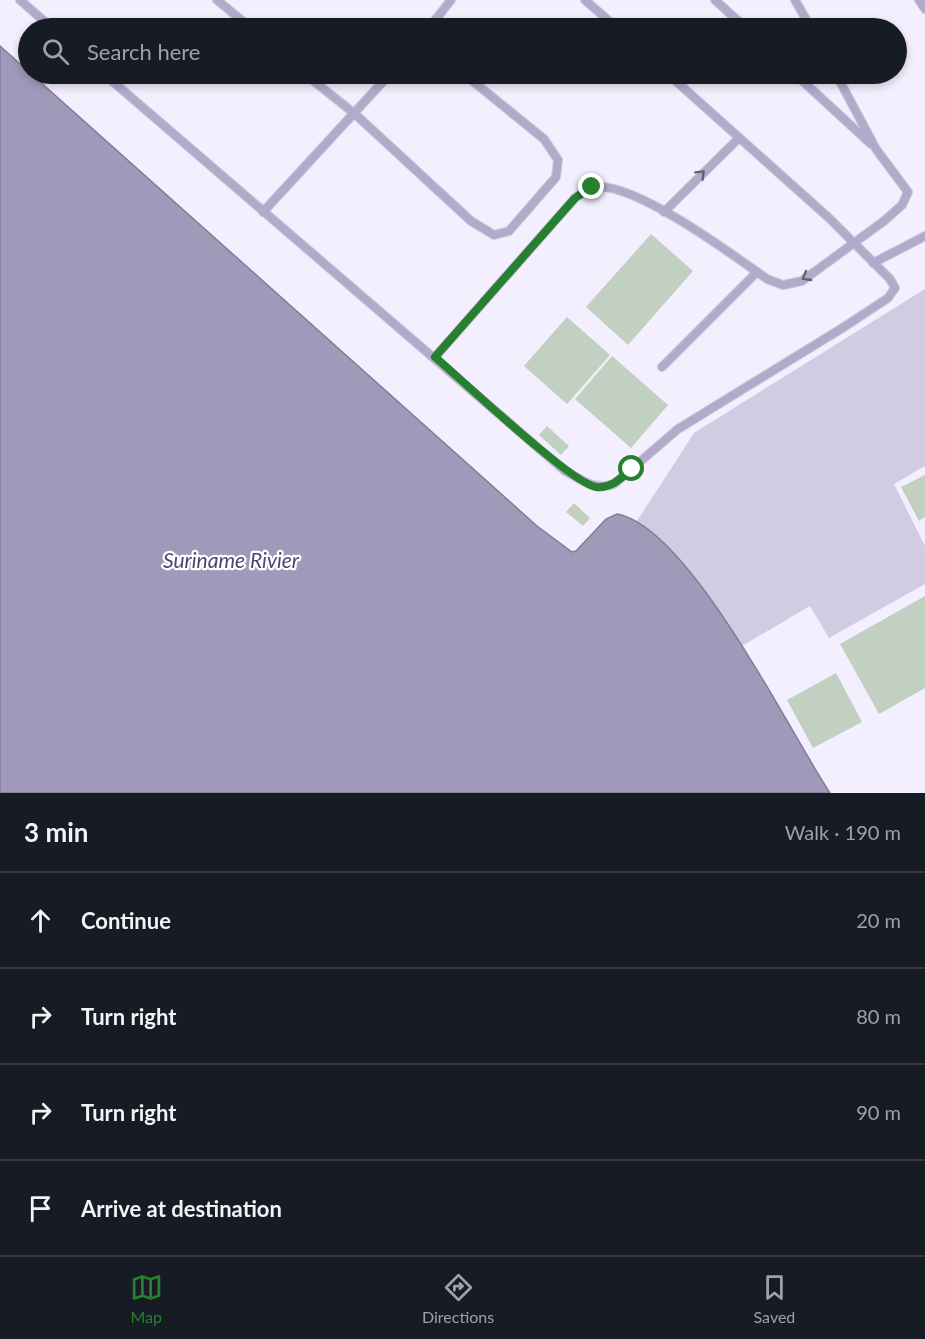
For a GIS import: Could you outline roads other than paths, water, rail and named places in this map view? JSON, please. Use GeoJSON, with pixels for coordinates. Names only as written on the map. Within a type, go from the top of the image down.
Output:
{"type":"FeatureCollection","features":[{"type":"Feature","properties":{"kind":"lane"},"geometry":{"type":"LineString","coordinates":[[20,0],[41,18]]}},
{"type":"Feature","properties":{"kind":"lane"},"geometry":{"type":"LineString","coordinates":[[217,0],[239,18]]}},
{"type":"Feature","properties":{"kind":"lane"},"geometry":{"type":"LineString","coordinates":[[437,18],[452,0]]}},
{"type":"Feature","properties":{"kind":"lane"},"geometry":{"type":"LineString","coordinates":[[585,0],[606,18]]}},
{"type":"Feature","properties":{"kind":"lane"},"geometry":{"type":"LineString","coordinates":[[715,0],[735,18]]}},
{"type":"Feature","properties":{"kind":"lane"},"geometry":{"type":"LineString","coordinates":[[795,0],[805,18]]}},
{"type":"Feature","properties":{"kind":"lane"},"geometry":{"type":"LineString","coordinates":[[919,0],[925,9]]}},
{"type":"Feature","properties":{"kind":"lane"},"geometry":{"type":"LineString","coordinates":[[116,84],[566,471],[593,487],[615,484],[678,429],[888,298],[895,288],[893,283],[853,243],[679,84]]}},
{"type":"Feature","properties":{"kind":"lane"},"geometry":{"type":"LineString","coordinates":[[317,84],[354,114],[471,221],[494,235],[502,234],[509,231],[556,177],[558,160],[544,139],[476,84]]}},
{"type":"Feature","properties":{"kind":"lane"},"geometry":{"type":"LineString","coordinates":[[263,212],[381,84]]}},
{"type":"Feature","properties":{"kind":"lane"},"geometry":{"type":"LineString","coordinates":[[806,84],[876,149]]}},
{"type":"Feature","properties":{"kind":"lane"},"geometry":{"type":"LineString","coordinates":[[435,357],[575,198],[592,187],[606,187],[637,198],[683,221],[767,279],[783,285],[802,281],[902,205],[908,192],[876,149],[841,84]]}},
{"type":"Feature","properties":{"kind":"lane"},"geometry":{"type":"LineString","coordinates":[[664,212],[739,138]]}},
{"type":"Feature","properties":{"kind":"lane"},"geometry":{"type":"LineString","coordinates":[[873,263],[925,236]]}},
{"type":"Feature","properties":{"kind":"lane"},"geometry":{"type":"LineString","coordinates":[[662,366],[757,272]]}},
{"type":"Feature","properties":{"kind":"water","name":"Suriname Rivier"},"geometry":{"type":"Polygon","coordinates":[[[0,46],[18,62],[18,84],[43,84],[537,526],[572,552],[576,551],[606,519],[617,514],[645,527],[675,554],[735,635],[830,793],[0,793],[0,46]]]}}]}
